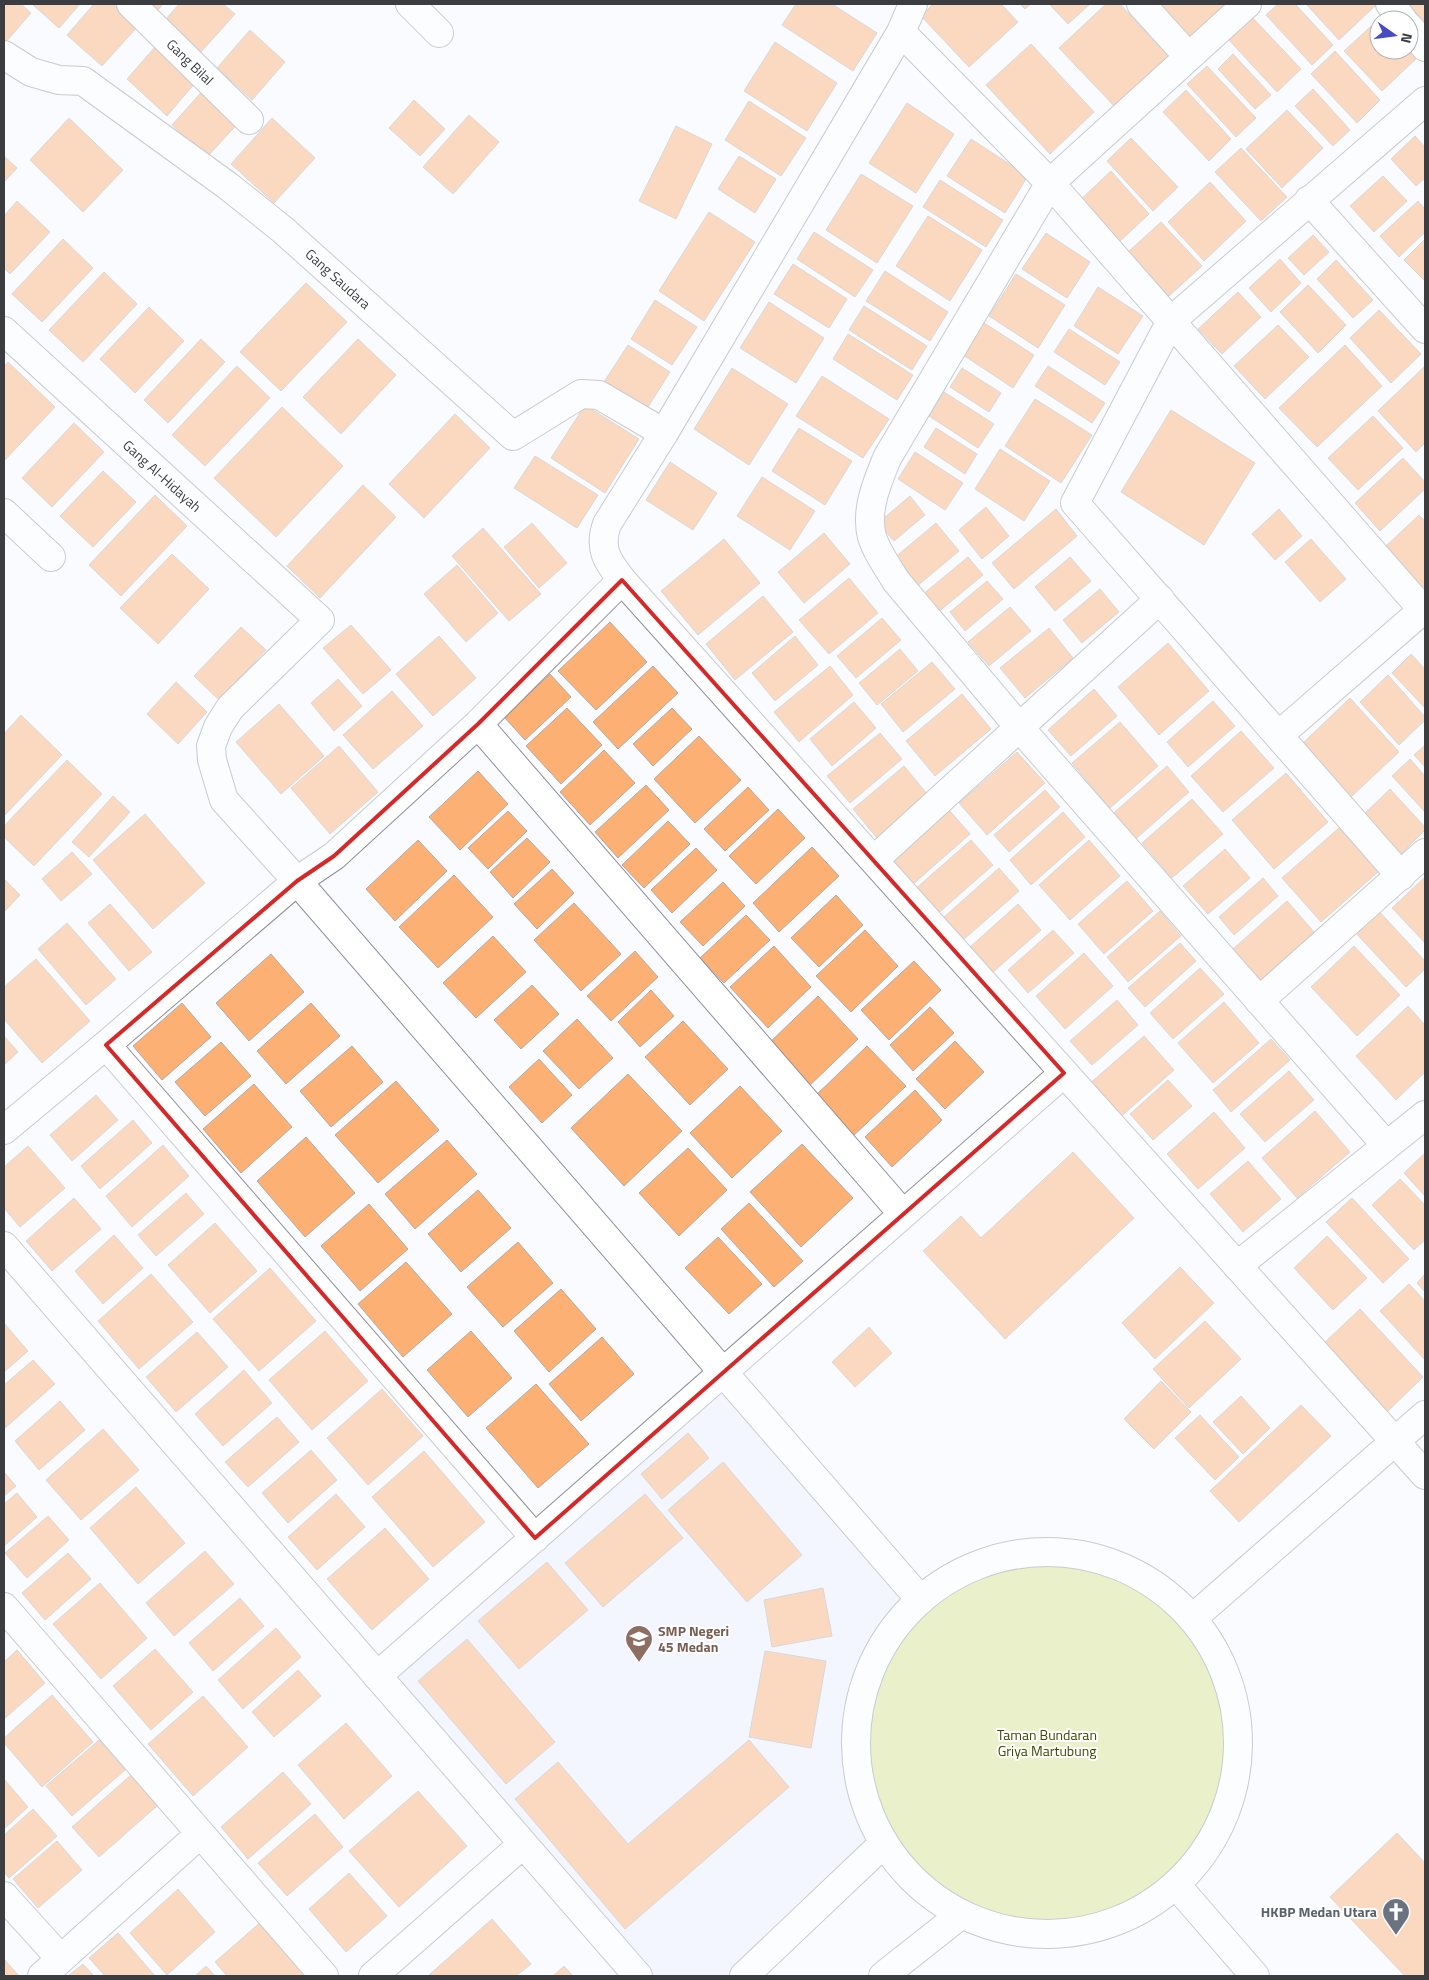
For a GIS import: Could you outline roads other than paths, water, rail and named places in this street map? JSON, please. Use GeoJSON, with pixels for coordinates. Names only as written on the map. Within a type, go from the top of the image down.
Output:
{"type":"FeatureCollection","features":[{"type":"Feature","properties":{"kind":"street","name":"Gang Bilal"},"geometry":{"type":"LineString","coordinates":[[131,4],[249,120]]}},
{"type":"Feature","properties":{"kind":"street"},"geometry":{"type":"LineString","coordinates":[[410,4],[439,33]]}},
{"type":"Feature","properties":{"kind":"street"},"geometry":{"type":"LineString","coordinates":[[913,4],[901,32],[664,433],[606,524],[604,531],[606,559],[622,580],[1425,1475]]}},
{"type":"Feature","properties":{"kind":"street"},"geometry":{"type":"LineString","coordinates":[[1141,4],[1188,56]]}},
{"type":"Feature","properties":{"kind":"street"},"geometry":{"type":"LineString","coordinates":[[1247,4],[1050,183],[887,458],[873,496],[870,518],[872,537],[880,556],[896,581],[1019,727],[1386,1145]]}},
{"type":"Feature","properties":{"kind":"street"},"geometry":{"type":"LineString","coordinates":[[901,32],[1050,183],[1424,609],[1278,735]]}},
{"type":"Feature","properties":{"kind":"street","name":"Gang Saudara"},"geometry":{"type":"LineString","coordinates":[[4,55],[31,72],[59,80],[83,81],[228,186],[283,230],[514,436],[582,394],[599,394],[664,433]]}},
{"type":"Feature","properties":{"kind":"street"},"geometry":{"type":"LineString","coordinates":[[1401,876],[1075,503],[1171,322],[1425,101]]}},
{"type":"Feature","properties":{"kind":"street"},"geometry":{"type":"LineString","coordinates":[[1309,200],[1425,329]]}},
{"type":"Feature","properties":{"kind":"street","name":"Gang Al-Hidayah"},"geometry":{"type":"LineString","coordinates":[[4,332],[320,620],[230,708],[218,727],[211,746],[212,760],[224,800],[297,882]]}},
{"type":"Feature","properties":{"kind":"street"},"geometry":{"type":"LineString","coordinates":[[4,513],[51,556]]}},
{"type":"Feature","properties":{"kind":"street"},"geometry":{"type":"LineString","coordinates":[[4,1130],[297,882],[334,856],[478,724],[622,580]]}},
{"type":"Feature","properties":{"kind":"street"},"geometry":{"type":"LineString","coordinates":[[874,860],[1160,599]]}},
{"type":"Feature","properties":{"kind":"street"},"geometry":{"type":"LineString","coordinates":[[478,724],[903,1214]]}},
{"type":"Feature","properties":{"kind":"street"},"geometry":{"type":"LineString","coordinates":[[1259,1001],[1425,853]]}},
{"type":"Feature","properties":{"kind":"street"},"geometry":{"type":"LineString","coordinates":[[297,882],[919,1598]]}},
{"type":"Feature","properties":{"kind":"street"},"geometry":{"type":"LineString","coordinates":[[106,1045],[535,1538]]}},
{"type":"Feature","properties":{"kind":"street"},"geometry":{"type":"LineString","coordinates":[[378,1676],[1064,1073]]}},
{"type":"Feature","properties":{"kind":"street"},"geometry":{"type":"LineString","coordinates":[[1237,1266],[1425,1115]]}},
{"type":"Feature","properties":{"kind":"street"},"geometry":{"type":"LineString","coordinates":[[4,1246],[638,1976]]}},
{"type":"Feature","properties":{"kind":"street"},"geometry":{"type":"LineString","coordinates":[[1194,1617],[1425,1415]]}},
{"type":"Feature","properties":{"kind":"street"},"geometry":{"type":"LineString","coordinates":[[1060,1550],[1134,1570],[1194,1617],[1230,1682],[1239,1755],[1221,1827],[1177,1886],[1110,1926],[1033,1937],[959,1916],[882,1845],[858,1782],[856,1715],[878,1651],[919,1598],[985,1559],[1060,1550]]}},
{"type":"Feature","properties":{"kind":"street"},"geometry":{"type":"LineString","coordinates":[[4,1607],[324,1976]]}},
{"type":"Feature","properties":{"kind":"street"},"geometry":{"type":"LineString","coordinates":[[4,1896],[52,1968],[200,1834]]}},
{"type":"Feature","properties":{"kind":"street"},"geometry":{"type":"LineString","coordinates":[[373,1976],[523,1844]]}},
{"type":"Feature","properties":{"kind":"street"},"geometry":{"type":"LineString","coordinates":[[744,1976],[882,1845]]}},
{"type":"Feature","properties":{"kind":"street"},"geometry":{"type":"LineString","coordinates":[[1177,1886],[1256,1976]]}},
{"type":"Feature","properties":{"kind":"street"},"geometry":{"type":"LineString","coordinates":[[883,1976],[959,1916]]}},
{"type":"Feature","properties":{"kind":"place","name":"SMP Negeri 45 Medan"},"geometry":{"type":"Point","coordinates":[639,1663]}},
{"type":"Feature","properties":{"kind":"place","name":"HKBP Medan Utara"},"geometry":{"type":"Point","coordinates":[1396,1936]}},
{"type":"Feature","properties":{"kind":"park label","name":"Taman Bundaran Griya Martubung"},"geometry":{"type":"Point","coordinates":[1047,1744]}}]}
